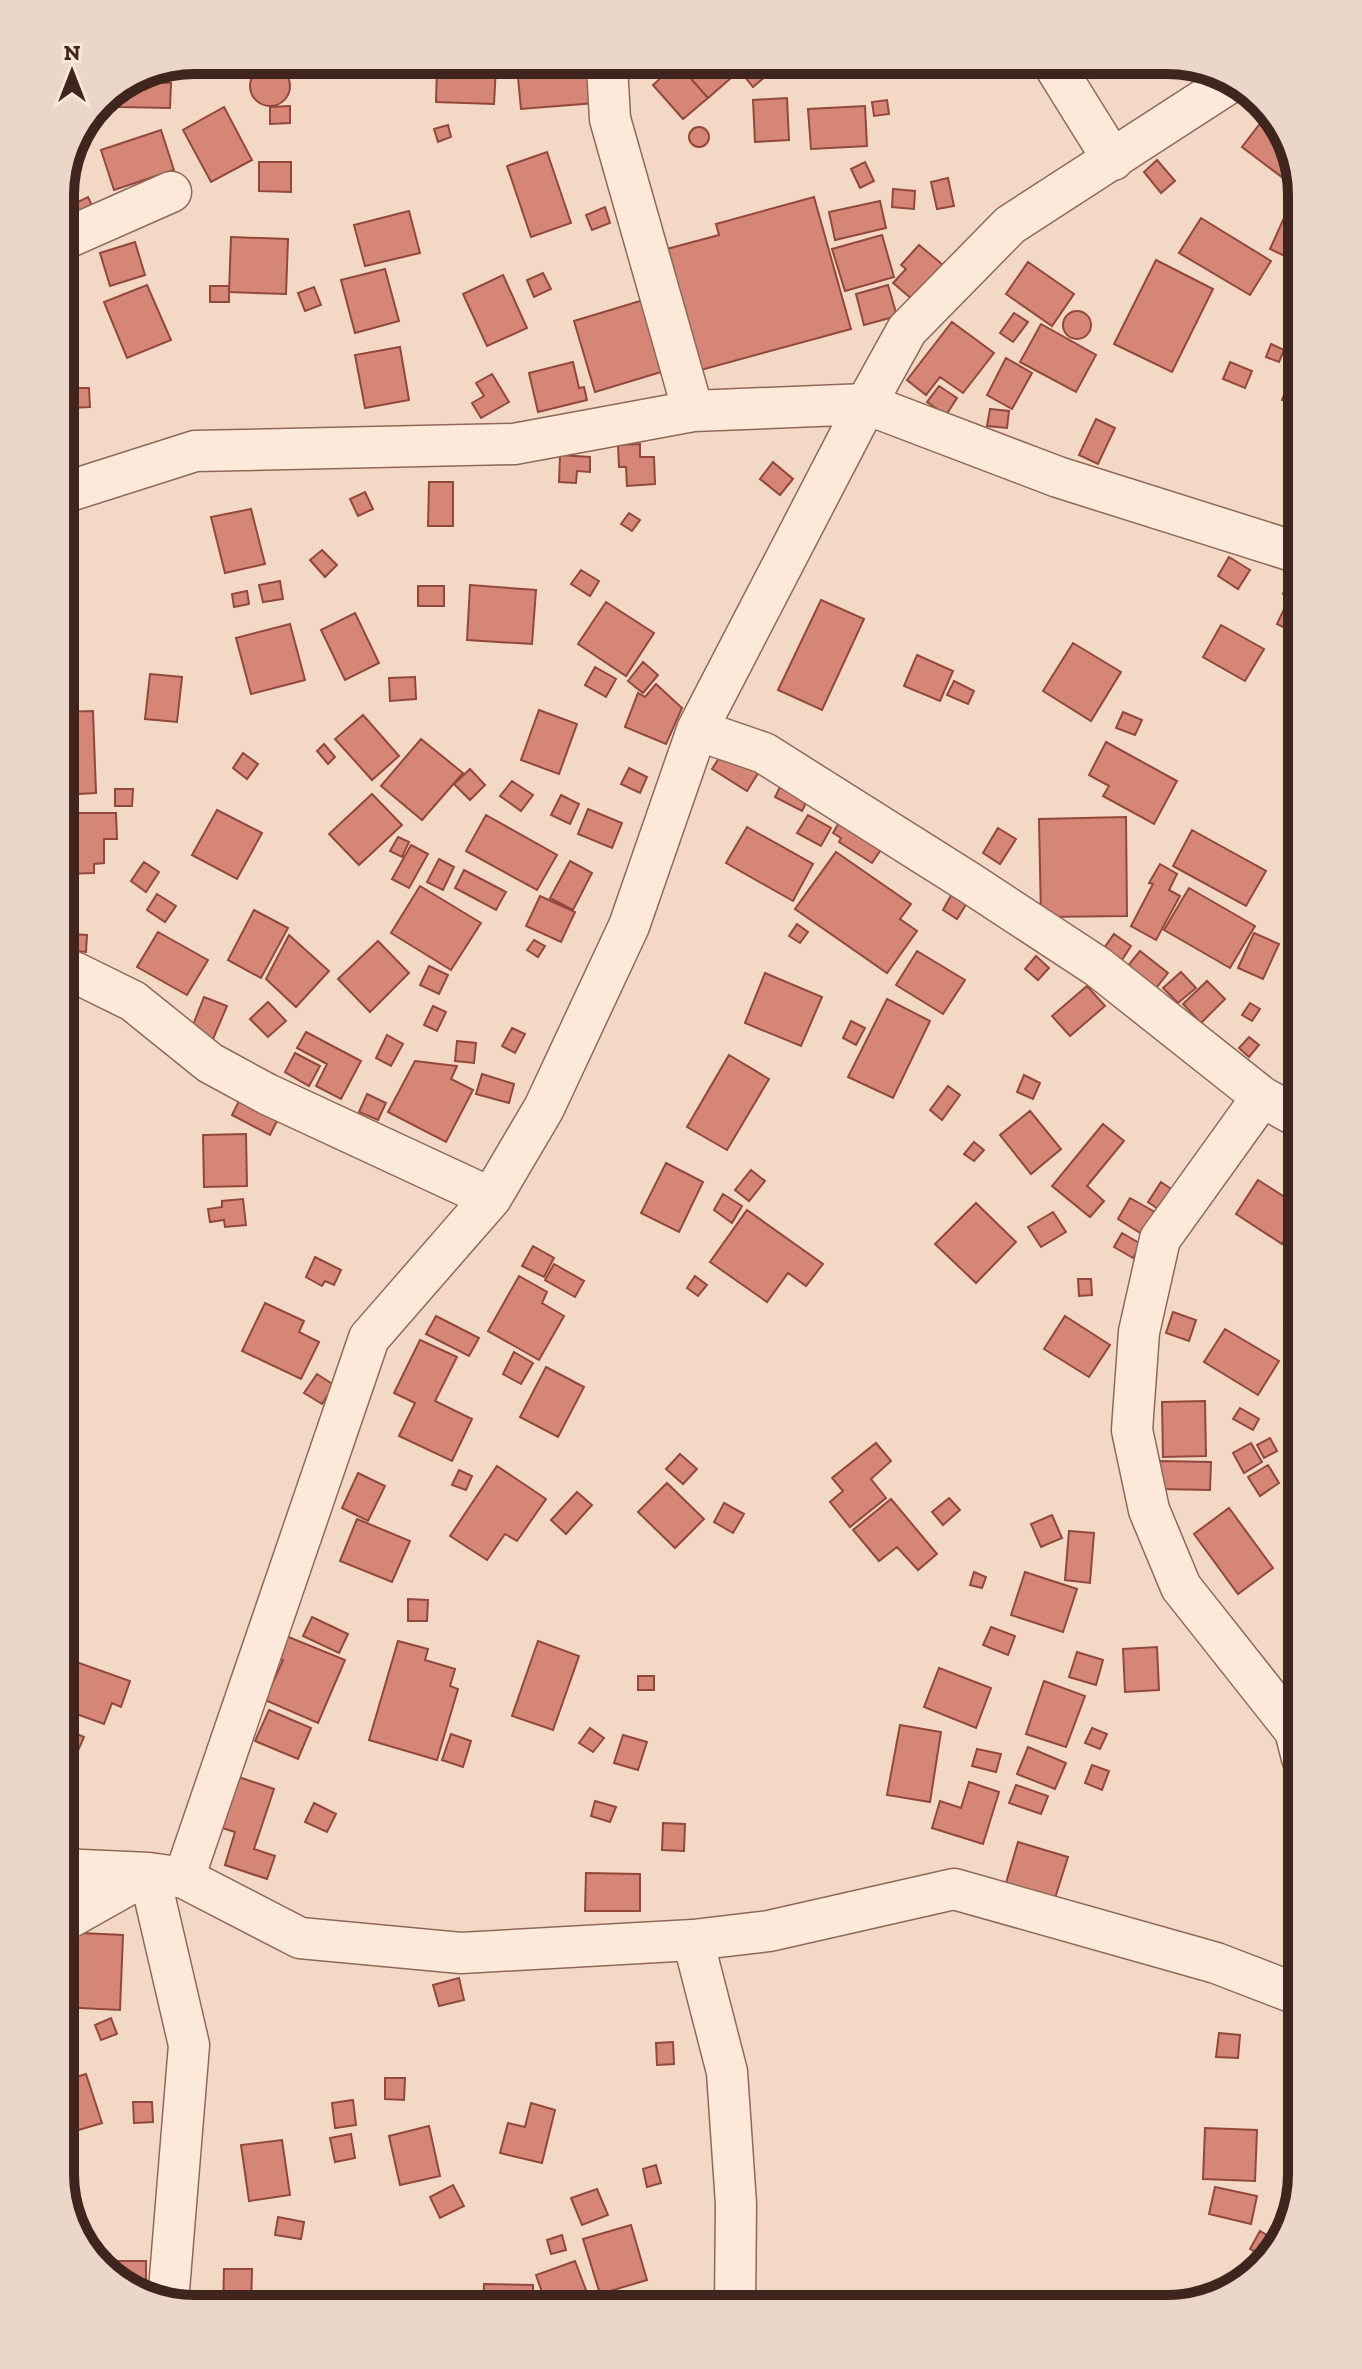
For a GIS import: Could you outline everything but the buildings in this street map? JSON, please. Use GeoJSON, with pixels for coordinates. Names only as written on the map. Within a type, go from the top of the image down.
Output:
{"type":"FeatureCollection","features":[{"type":"Feature","properties":{"kind":"street"},"geometry":{"type":"LineString","coordinates":[[607,74],[610,119],[693,411]]}},
{"type":"Feature","properties":{"kind":"street"},"geometry":{"type":"LineString","coordinates":[[1059,74],[1113,160]]}},
{"type":"Feature","properties":{"kind":"street"},"geometry":{"type":"LineString","coordinates":[[169,2292],[189,2045],[167,1875],[369,1338],[491,1198],[544,1108],[629,926],[697,730],[907,330],[1010,225],[1222,88]]}},
{"type":"Feature","properties":{"kind":"street"},"geometry":{"type":"LineString","coordinates":[[74,235],[171,192]]}},
{"type":"Feature","properties":{"kind":"street"},"geometry":{"type":"LineString","coordinates":[[74,490],[195,451],[514,444],[693,411],[866,404],[1058,477],[1288,550]]}},
{"type":"Feature","properties":{"kind":"street"},"geometry":{"type":"LineString","coordinates":[[697,730],[764,753],[970,883],[1098,967],[1262,1097],[1288,1111]]}},
{"type":"Feature","properties":{"kind":"street"},"geometry":{"type":"LineString","coordinates":[[74,972],[133,1001],[210,1063],[267,1094],[491,1198]]}},
{"type":"Feature","properties":{"kind":"street"},"geometry":{"type":"LineString","coordinates":[[1262,1097],[1160,1239],[1139,1332],[1132,1430],[1149,1510],[1181,1587],[1288,1722]]}},
{"type":"Feature","properties":{"kind":"street"},"geometry":{"type":"LineString","coordinates":[[74,1870],[167,1875],[300,1938],[461,1953],[693,1940],[769,1931],[954,1889],[1216,1963],[1288,1991]]}},
{"type":"Feature","properties":{"kind":"street"},"geometry":{"type":"LineString","coordinates":[[74,1917],[167,1875]]}},
{"type":"Feature","properties":{"kind":"street"},"geometry":{"type":"LineString","coordinates":[[693,1940],[727,2072],[736,2204],[735,2295]]}}]}
